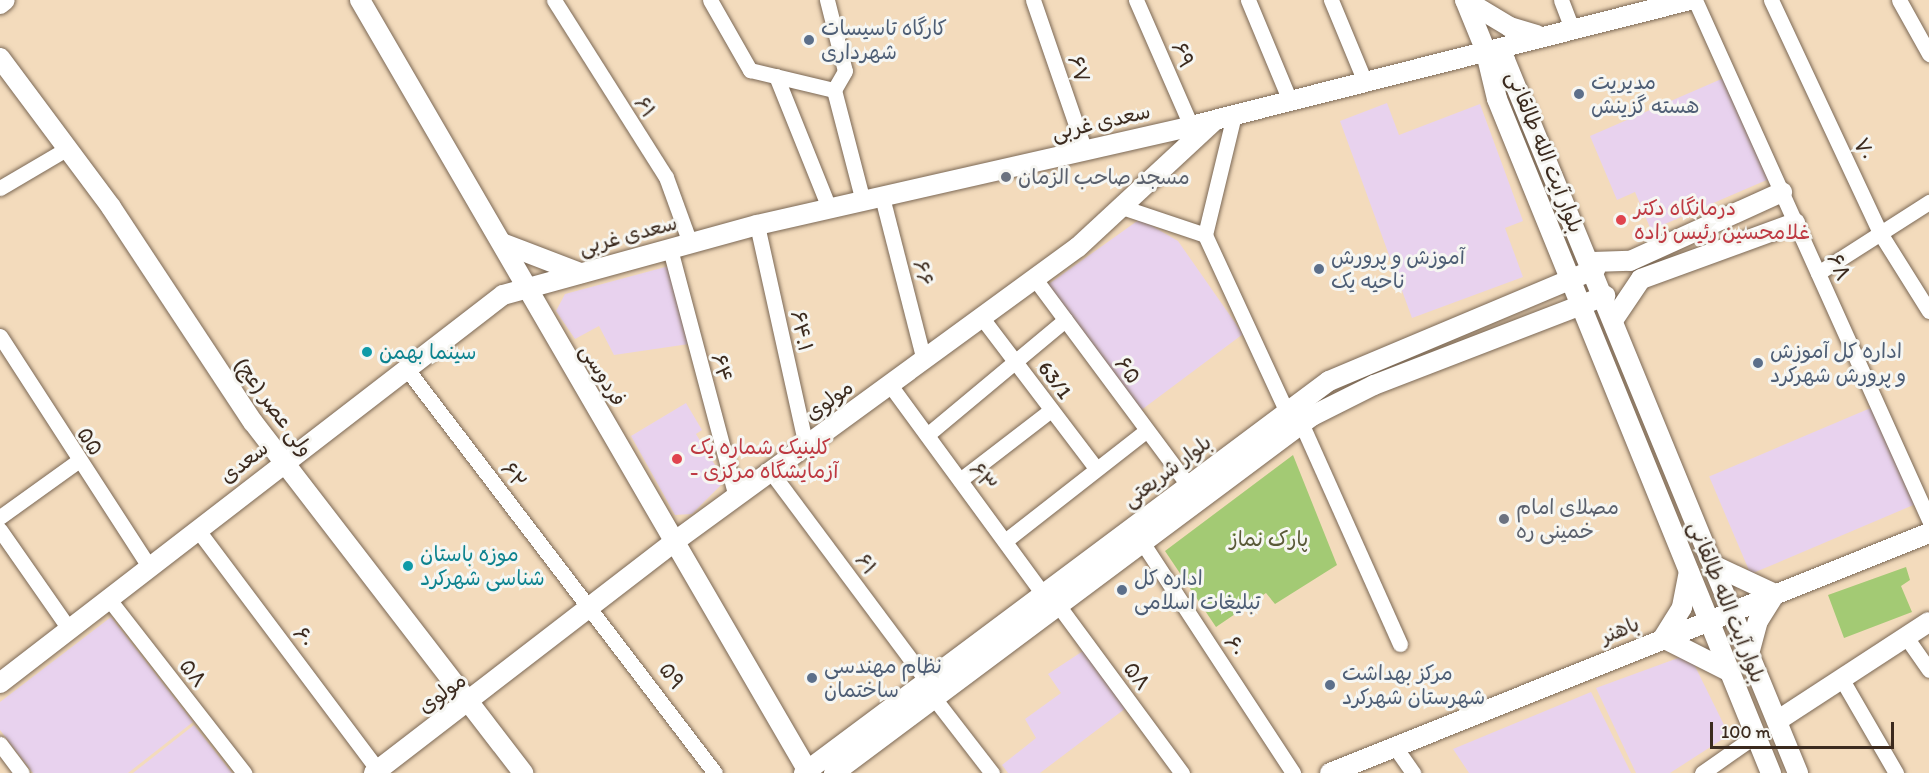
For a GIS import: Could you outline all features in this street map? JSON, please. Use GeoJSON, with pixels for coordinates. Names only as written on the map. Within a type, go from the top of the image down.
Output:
{"type":"FeatureCollection","features":[{"type":"Feature","properties":{"kind":"main road"},"geometry":{"type":"LineString","coordinates":[[0,4],[4,0]]}},
{"type":"Feature","properties":{"kind":"main road","name":"فردوسی"},"geometry":{"type":"LineString","coordinates":[[360,0],[502,243],[524,291],[674,542],[807,772]]}},
{"type":"Feature","properties":{"kind":"main road"},"geometry":{"type":"LineString","coordinates":[[1465,0],[1510,27],[1540,35],[1518,61],[1518,91]]}},
{"type":"Feature","properties":{"kind":"main road"},"geometry":{"type":"LineString","coordinates":[[1465,0],[1485,49]]}},
{"type":"Feature","properties":{"kind":"main road","name":"سعدی غربی"},"geometry":{"type":"LineString","coordinates":[[524,291],[580,273],[758,225],[1191,126],[1572,28],[1657,3],[1690,0]]}},
{"type":"Feature","properties":{"kind":"main road","name":"بلوار آیت الله طالقانی"},"geometry":{"type":"LineString","coordinates":[[1485,49],[1505,60],[1593,265],[1798,773]]}},
{"type":"Feature","properties":{"kind":"main road","name":"بلوار آیت الله طالقانی"},"geometry":{"type":"LineString","coordinates":[[1485,49],[1497,99],[1772,773]]}},
{"type":"Feature","properties":{"kind":"main road","name":"ولی عصر (عج)"},"geometry":{"type":"LineString","coordinates":[[0,58],[68,148],[283,461],[467,706],[523,773]]}},
{"type":"Feature","properties":{"kind":"main road"},"geometry":{"type":"LineString","coordinates":[[1447,59],[1479,76],[1497,99]]}},
{"type":"Feature","properties":{"kind":"main road","name":"مولوی"},"geometry":{"type":"LineString","coordinates":[[377,772],[467,706],[674,542],[1035,279],[1125,208],[1225,117]]}},
{"type":"Feature","properties":{"kind":"main road","name":"بلوار شریعتی"},"geometry":{"type":"LineString","coordinates":[[807,772],[931,689],[1051,599],[1188,486],[1286,410],[1367,362],[1571,279],[1593,265],[1630,261],[1782,192]]}},
{"type":"Feature","properties":{"kind":"main road"},"geometry":{"type":"LineString","coordinates":[[1748,207],[1761,206],[1769,215],[1767,231],[1761,235]]}},
{"type":"Feature","properties":{"kind":"main road"},"geometry":{"type":"LineString","coordinates":[[1630,261],[1627,276],[1641,279],[1795,223]]}},
{"type":"Feature","properties":{"kind":"main road"},"geometry":{"type":"LineString","coordinates":[[502,243],[580,273]]}},
{"type":"Feature","properties":{"kind":"main road"},"geometry":{"type":"LineString","coordinates":[[1614,319],[1641,279]]}},
{"type":"Feature","properties":{"kind":"main road","name":"سعدی"},"geometry":{"type":"LineString","coordinates":[[0,683],[283,461],[503,295],[524,291]]}},
{"type":"Feature","properties":{"kind":"main road","name":"بلوار شریعتی"},"geometry":{"type":"LineString","coordinates":[[1051,599],[1142,542],[1302,425],[1345,398],[1605,296]]}},
{"type":"Feature","properties":{"kind":"main road"},"geometry":{"type":"LineString","coordinates":[[1286,410],[1302,425]]}},
{"type":"Feature","properties":{"kind":"main road","name":"باهنر"},"geometry":{"type":"LineString","coordinates":[[1330,773],[1929,533]]}},
{"type":"Feature","properties":{"kind":"main road"},"geometry":{"type":"LineString","coordinates":[[1713,565],[1775,594],[1758,621],[1749,654]]}},
{"type":"Feature","properties":{"kind":"main road"},"geometry":{"type":"LineString","coordinates":[[1689,571],[1682,607],[1663,638],[1730,672]]}},
{"type":"Feature","properties":{"kind":"main road"},"geometry":{"type":"LineString","coordinates":[[1777,721],[1929,622]]}},
{"type":"Feature","properties":{"kind":"main road","name":"بلوار شریعتی"},"geometry":{"type":"LineString","coordinates":[[834,773],[848,767],[931,689]]}},
{"type":"Feature","properties":{"kind":"street","name":"۶۱"},"geometry":{"type":"LineString","coordinates":[[554,0],[666,177],[690,243]]}},
{"type":"Feature","properties":{"kind":"street"},"geometry":{"type":"LineString","coordinates":[[710,0],[750,70],[834,90]]}},
{"type":"Feature","properties":{"kind":"street"},"geometry":{"type":"LineString","coordinates":[[826,0],[844,70],[834,90],[873,199]]}},
{"type":"Feature","properties":{"kind":"street","name":"۶۷"},"geometry":{"type":"LineString","coordinates":[[1033,0],[1085,151]]}},
{"type":"Feature","properties":{"kind":"street","name":"۶۹"},"geometry":{"type":"LineString","coordinates":[[1136,0],[1191,126]]}},
{"type":"Feature","properties":{"kind":"street"},"geometry":{"type":"LineString","coordinates":[[1248,0],[1290,101]]}},
{"type":"Feature","properties":{"kind":"street"},"geometry":{"type":"LineString","coordinates":[[1331,0],[1365,82]]}},
{"type":"Feature","properties":{"kind":"street"},"geometry":{"type":"LineString","coordinates":[[1561,0],[1572,28]]}},
{"type":"Feature","properties":{"kind":"street","name":"۶۸"},"geometry":{"type":"LineString","coordinates":[[1695,0],[1929,519]]}},
{"type":"Feature","properties":{"kind":"street","name":"۷۰"},"geometry":{"type":"LineString","coordinates":[[1771,0],[1880,233],[1929,311]]}},
{"type":"Feature","properties":{"kind":"street"},"geometry":{"type":"LineString","coordinates":[[1899,0],[1929,54]]}},
{"type":"Feature","properties":{"kind":"street"},"geometry":{"type":"LineString","coordinates":[[776,76],[829,208]]}},
{"type":"Feature","properties":{"kind":"street"},"geometry":{"type":"LineString","coordinates":[[1225,117],[1205,235],[1286,410]]}},
{"type":"Feature","properties":{"kind":"street"},"geometry":{"type":"LineString","coordinates":[[0,188],[68,148]]}},
{"type":"Feature","properties":{"kind":"street","name":"۶۶"},"geometry":{"type":"LineString","coordinates":[[873,199],[924,360]]}},
{"type":"Feature","properties":{"kind":"street"},"geometry":{"type":"LineString","coordinates":[[1818,273],[1929,202]]}},
{"type":"Feature","properties":{"kind":"street"},"geometry":{"type":"LineString","coordinates":[[1125,208],[1205,235]]}},
{"type":"Feature","properties":{"kind":"street","name":"۶۴.۱"},"geometry":{"type":"LineString","coordinates":[[758,225],[806,446]]}},
{"type":"Feature","properties":{"kind":"street","name":"۶۴"},"geometry":{"type":"LineString","coordinates":[[670,249],[736,497]]}},
{"type":"Feature","properties":{"kind":"street","name":"۶۵"},"geometry":{"type":"LineString","coordinates":[[1035,279],[1188,486]]}},
{"type":"Feature","properties":{"kind":"street","name":"63/1"},"geometry":{"type":"LineString","coordinates":[[982,318],[1095,467]]}},
{"type":"Feature","properties":{"kind":"street"},"geometry":{"type":"LineString","coordinates":[[927,435],[1065,320]]}},
{"type":"Feature","properties":{"kind":"street","name":"۵۵"},"geometry":{"type":"LineString","coordinates":[[0,336],[78,461],[149,566]]}},
{"type":"Feature","properties":{"kind":"street","name":"۶۲"},"geometry":{"type":"LineString","coordinates":[[406,368],[590,607]]}},
{"type":"Feature","properties":{"kind":"street","name":"۶۳"},"geometry":{"type":"LineString","coordinates":[[890,385],[1005,541],[1051,599]]}},
{"type":"Feature","properties":{"kind":"street"},"geometry":{"type":"LineString","coordinates":[[960,480],[1051,410]]}},
{"type":"Feature","properties":{"kind":"street"},"geometry":{"type":"LineString","coordinates":[[1302,425],[1400,644]]}},
{"type":"Feature","properties":{"kind":"street"},"geometry":{"type":"LineString","coordinates":[[1005,541],[1095,467],[1147,430]]}},
{"type":"Feature","properties":{"kind":"street"},"geometry":{"type":"LineString","coordinates":[[0,517],[78,461]]}},
{"type":"Feature","properties":{"kind":"street","name":"۶۱"},"geometry":{"type":"LineString","coordinates":[[771,472],[992,773]]}},
{"type":"Feature","properties":{"kind":"street","name":"۶۰"},"geometry":{"type":"LineString","coordinates":[[198,529],[377,772]]}},
{"type":"Feature","properties":{"kind":"street"},"geometry":{"type":"LineString","coordinates":[[0,530],[69,629]]}},
{"type":"Feature","properties":{"kind":"street","name":"۶۰"},"geometry":{"type":"LineString","coordinates":[[1142,542],[1293,773]]}},
{"type":"Feature","properties":{"kind":"street","name":"۵۸"},"geometry":{"type":"LineString","coordinates":[[108,598],[244,773]]}},
{"type":"Feature","properties":{"kind":"street","name":"۵۸"},"geometry":{"type":"LineString","coordinates":[[1051,599],[1182,773]]}},
{"type":"Feature","properties":{"kind":"street","name":"۵۹"},"geometry":{"type":"LineString","coordinates":[[590,607],[715,773]]}},
{"type":"Feature","properties":{"kind":"street"},"geometry":{"type":"LineString","coordinates":[[1906,637],[1929,670]]}},
{"type":"Feature","properties":{"kind":"street"},"geometry":{"type":"LineString","coordinates":[[1841,678],[1896,773]]}},
{"type":"Feature","properties":{"kind":"street"},"geometry":{"type":"LineString","coordinates":[[1702,773],[1756,735]]}},
{"type":"Feature","properties":{"kind":"street"},"geometry":{"type":"LineString","coordinates":[[0,744],[22,773]]}},
{"type":"Feature","properties":{"kind":"street"},"geometry":{"type":"LineString","coordinates":[[1395,747],[1413,773]]}},
{"type":"Feature","properties":{"kind":"shaded area"},"geometry":{"type":"Polygon","coordinates":[[[1726,77],[1769,179],[1651,230],[1635,192],[1617,200],[1590,136],[1726,77]]]}},
{"type":"Feature","properties":{"kind":"shaded area"},"geometry":{"type":"Polygon","coordinates":[[[1387,103],[1399,135],[1480,104],[1523,221],[1505,228],[1523,277],[1412,318],[1340,121],[1387,103]]]}},
{"type":"Feature","properties":{"kind":"shaded area"},"geometry":{"type":"Polygon","coordinates":[[[1140,219],[1178,241],[1243,334],[1140,411],[1046,286],[1140,219]]]}},
{"type":"Feature","properties":{"kind":"shaded area"},"geometry":{"type":"Polygon","coordinates":[[[669,266],[689,344],[614,355],[599,326],[575,339],[556,311],[565,294],[669,266]]]}},
{"type":"Feature","properties":{"kind":"shaded area","name":"کلینیک شماره یک - آزمایشگاه مرکزی"},"geometry":{"type":"Polygon","coordinates":[[[686,403],[702,430],[696,434],[725,481],[692,514],[675,515],[631,436],[686,403]]]}},
{"type":"Feature","properties":{"kind":"shaded area"},"geometry":{"type":"Polygon","coordinates":[[[1873,407],[1914,505],[1751,574],[1709,477],[1873,407]]]}},
{"type":"Feature","properties":{"kind":"shaded area"},"geometry":{"type":"Polygon","coordinates":[[[111,617],[193,722],[128,773],[33,773],[0,730],[0,702],[111,617]]]}},
{"type":"Feature","properties":{"kind":"shaded area"},"geometry":{"type":"Polygon","coordinates":[[[1083,651],[1126,708],[1040,773],[1008,773],[1002,765],[1036,738],[1025,719],[1061,693],[1048,674],[1083,651]]]}},
{"type":"Feature","properties":{"kind":"shaded area"},"geometry":{"type":"Polygon","coordinates":[[[1689,654],[1729,735],[1670,773],[1636,773],[1596,688],[1689,654]]]}},
{"type":"Feature","properties":{"kind":"shaded area"},"geometry":{"type":"Polygon","coordinates":[[[1591,692],[1631,773],[1469,773],[1453,749],[1591,692]]]}},
{"type":"Feature","properties":{"kind":"shaded area"},"geometry":{"type":"Polygon","coordinates":[[[194,725],[232,773],[133,773],[194,725]]]}},
{"type":"Feature","properties":{"kind":"green space","name":"پارک نماز"},"geometry":{"type":"Polygon","coordinates":[[[1293,455],[1337,565],[1275,604],[1266,593],[1216,627],[1165,551],[1293,455]]]}},
{"type":"Feature","properties":{"kind":"green space"},"geometry":{"type":"Polygon","coordinates":[[[1906,567],[1910,580],[1901,586],[1912,612],[1844,638],[1828,595],[1906,567]]]}},
{"type":"Feature","properties":{"kind":"place","name":"کارگاه تاسیسات شهرداری"},"geometry":{"type":"Point","coordinates":[809,40]}},
{"type":"Feature","properties":{"kind":"place","name":"مدیریت هسته گزینش"},"geometry":{"type":"Point","coordinates":[1579,94]}},
{"type":"Feature","properties":{"kind":"place","name":"مسجد صاحب الزمان"},"geometry":{"type":"Point","coordinates":[1006,177]}},
{"type":"Feature","properties":{"kind":"place","name":"درمانگاه دکتر غلامحسین رئیس زاده"},"geometry":{"type":"Point","coordinates":[1621,220]}},
{"type":"Feature","properties":{"kind":"place","name":"آموزش و پرورش ناحیه یک"},"geometry":{"type":"Point","coordinates":[1319,269]}},
{"type":"Feature","properties":{"kind":"place","name":"سینما بهمن"},"geometry":{"type":"Point","coordinates":[367,352]}},
{"type":"Feature","properties":{"kind":"place","name":"اداره کل آموزش و پرورش شهرکرد"},"geometry":{"type":"Point","coordinates":[1758,363]}},
{"type":"Feature","properties":{"kind":"place","name":"کلینیک شماره یک - آزمایشگاه مرکزی"},"geometry":{"type":"Point","coordinates":[677,459]}},
{"type":"Feature","properties":{"kind":"place","name":"مصلای امام خمینی ره"},"geometry":{"type":"Point","coordinates":[1504,519]}},
{"type":"Feature","properties":{"kind":"place","name":"موزه باستان شناسی شهرکرد"},"geometry":{"type":"Point","coordinates":[408,566]}},
{"type":"Feature","properties":{"kind":"place","name":"اداره کل تبلیغات اسلامی"},"geometry":{"type":"Point","coordinates":[1122,590]}},
{"type":"Feature","properties":{"kind":"place","name":"نظام مهندسی ساختمان"},"geometry":{"type":"Point","coordinates":[812,678]}},
{"type":"Feature","properties":{"kind":"place","name":"مرکز بهداشت شهرستان شهرکرد"},"geometry":{"type":"Point","coordinates":[1330,685]}}]}
